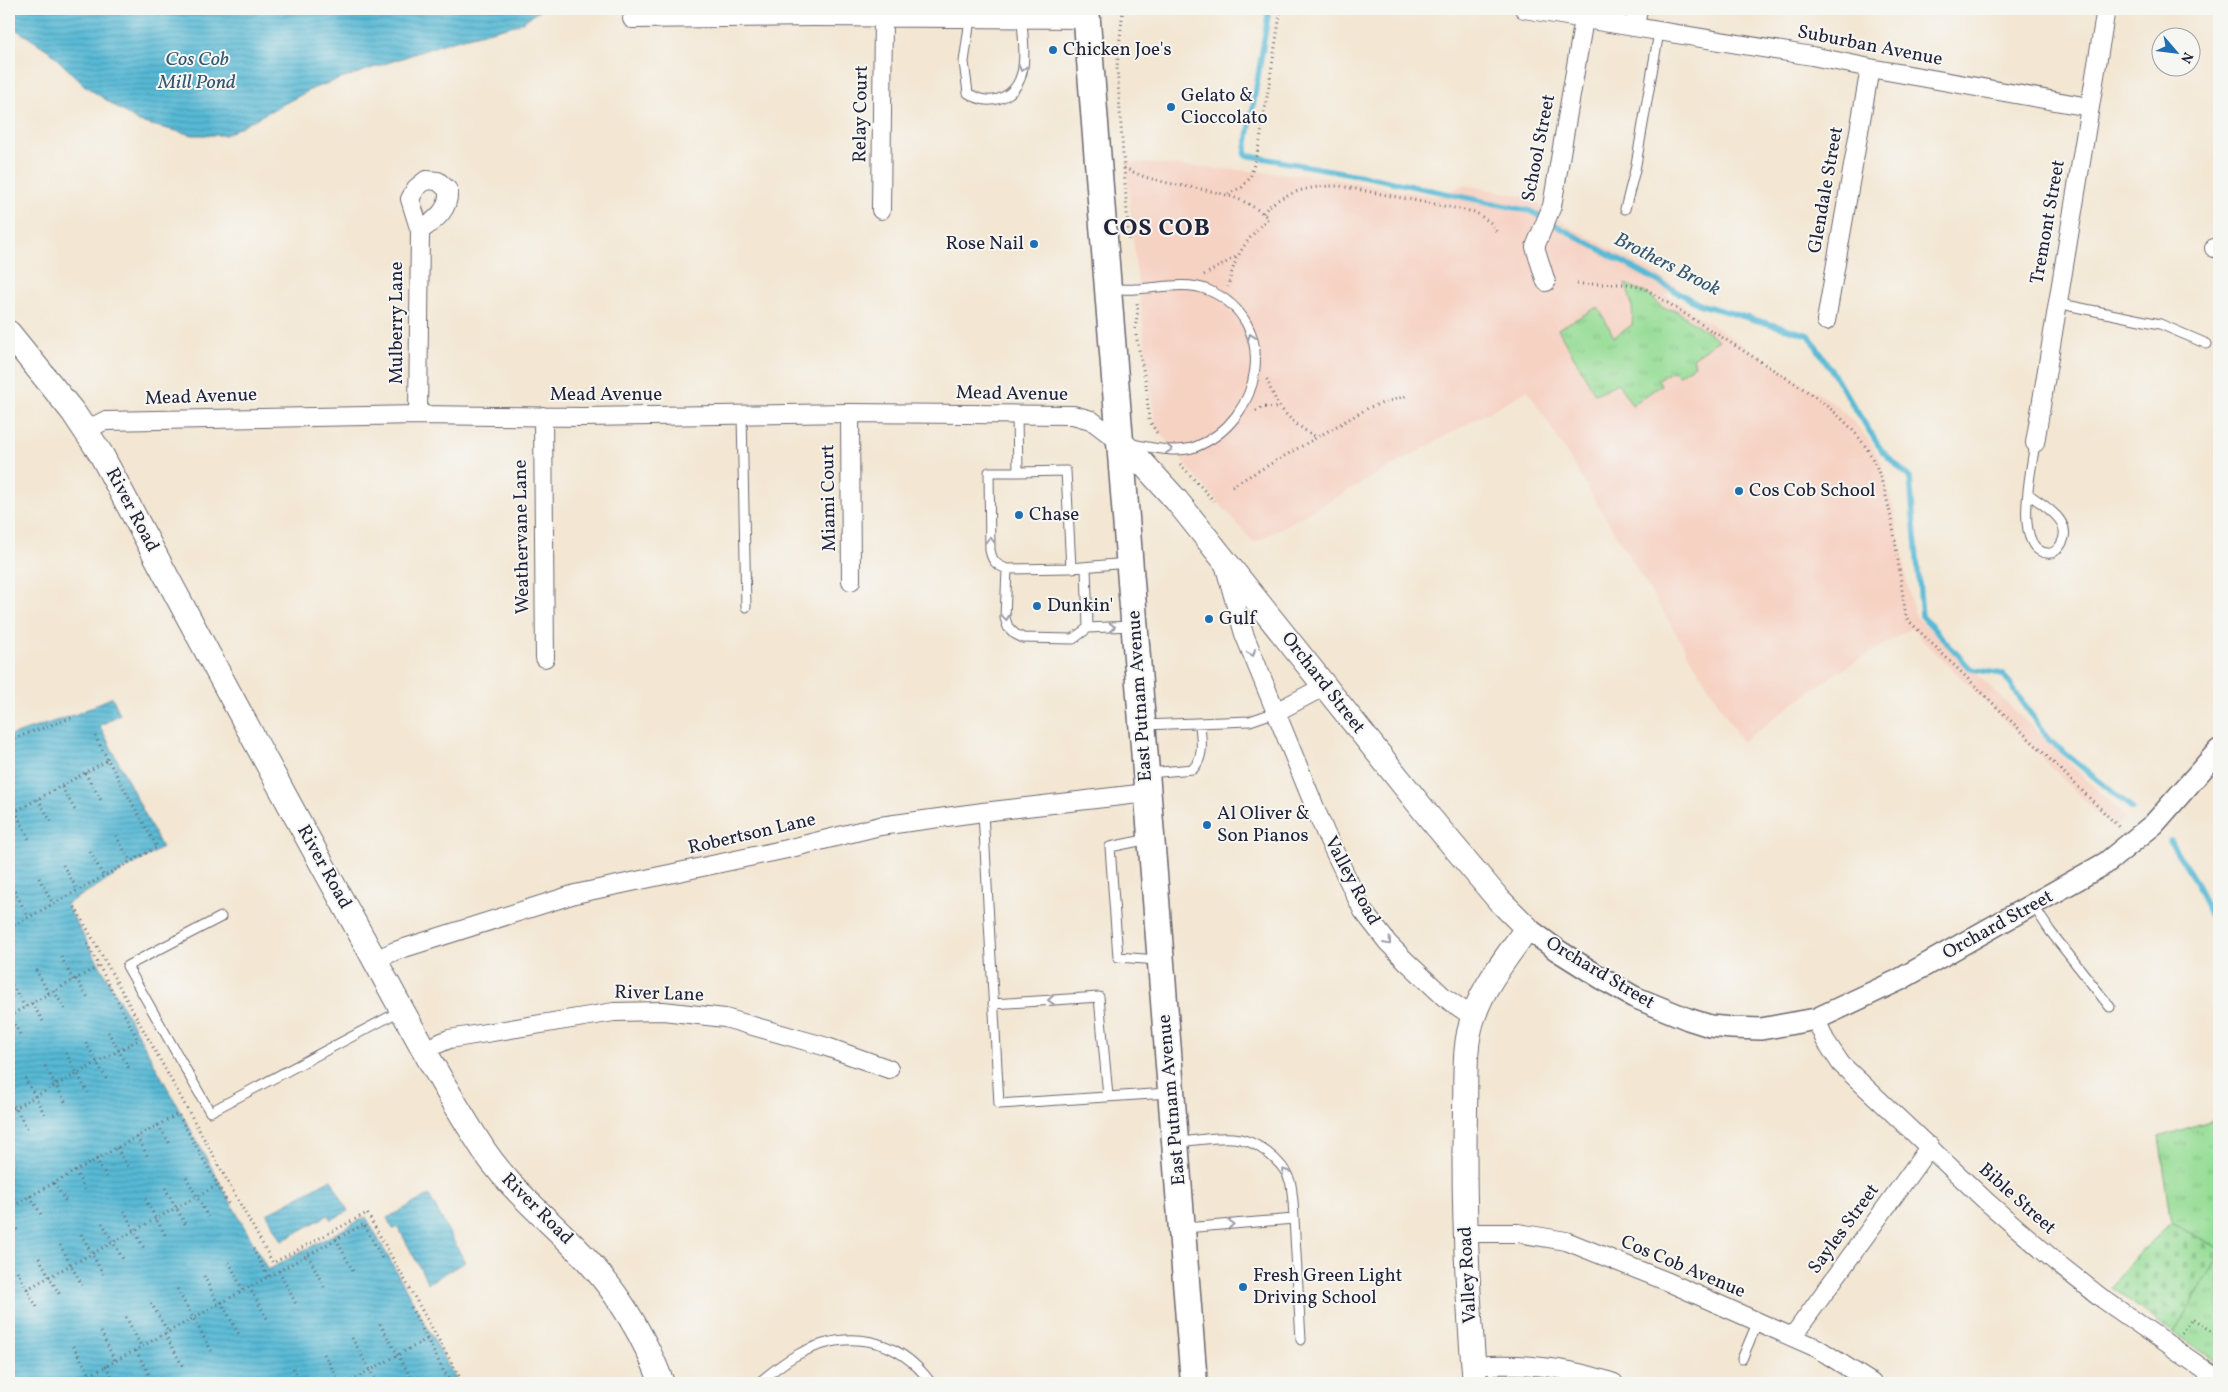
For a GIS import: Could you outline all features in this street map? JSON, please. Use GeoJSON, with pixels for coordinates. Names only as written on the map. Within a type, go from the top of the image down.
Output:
{"type":"FeatureCollection","features":[{"type":"Feature","properties":{"kind":"main road","name":"East Putnam Avenue"},"geometry":{"type":"LineString","coordinates":[[1087,14],[1194,1383]]}},
{"type":"Feature","properties":{"kind":"main road","name":"River Road"},"geometry":{"type":"LineString","coordinates":[[9,333],[87,430],[102,454],[281,790],[424,1050],[477,1141],[496,1169],[590,1263],[619,1300],[649,1352],[662,1383]]}},
{"type":"Feature","properties":{"kind":"main road","name":"Orchard Street"},"geometry":{"type":"LineString","coordinates":[[1120,442],[1138,458],[1177,501],[1442,833],[1499,900],[1527,928]]}},
{"type":"Feature","properties":{"kind":"main road","name":"Valley Road"},"geometry":{"type":"LineString","coordinates":[[1475,1375],[1465,1233],[1466,1069],[1473,1017],[1488,986],[1527,928]]}},
{"type":"Feature","properties":{"kind":"street","name":"Suburban Avenue"},"geometry":{"type":"LineString","coordinates":[[1524,9],[1812,56],[2090,107]]}},
{"type":"Feature","properties":{"kind":"street"},"geometry":{"type":"LineString","coordinates":[[1635,27],[1638,9]]}},
{"type":"Feature","properties":{"kind":"street","name":"Tremont Street"},"geometry":{"type":"LineString","coordinates":[[2035,443],[2056,303],[2106,9]]}},
{"type":"Feature","properties":{"kind":"street"},"geometry":{"type":"LineString","coordinates":[[632,18],[970,19],[1021,14],[1087,14]]}},
{"type":"Feature","properties":{"kind":"street","name":"Relay Court"},"geometry":{"type":"LineString","coordinates":[[880,210],[883,18]]}},
{"type":"Feature","properties":{"kind":"street","name":"School Street"},"geometry":{"type":"LineString","coordinates":[[1546,282],[1535,247],[1552,206],[1584,19]]}},
{"type":"Feature","properties":{"kind":"street","name":"Glendale Street"},"geometry":{"type":"LineString","coordinates":[[1826,321],[1870,68]]}},
{"type":"Feature","properties":{"kind":"street","name":"Mulberry Lane"},"geometry":{"type":"LineString","coordinates":[[418,415],[420,231]]}},
{"type":"Feature","properties":{"kind":"street","name":"Mead Avenue"},"geometry":{"type":"LineString","coordinates":[[87,430],[104,421],[418,415],[543,416],[850,413],[1073,415],[1090,420],[1120,442]]}},
{"type":"Feature","properties":{"kind":"street","name":"Miami Court"},"geometry":{"type":"LineString","coordinates":[[850,413],[851,581]]}},
{"type":"Feature","properties":{"kind":"street","name":"Weathervane Lane"},"geometry":{"type":"LineString","coordinates":[[543,416],[545,658]]}},
{"type":"Feature","properties":{"kind":"street","name":"Valley Road"},"geometry":{"type":"LineString","coordinates":[[1222,557],[1244,634],[1325,832],[1363,911],[1388,943],[1406,961],[1444,997],[1473,1017]]}},
{"type":"Feature","properties":{"kind":"street"},"geometry":{"type":"LineString","coordinates":[[1276,712],[1325,686]]}},
{"type":"Feature","properties":{"kind":"street","name":"Orchard Street"},"geometry":{"type":"LineString","coordinates":[[1527,928],[1557,950],[1634,997],[1688,1019],[1732,1028],[1761,1029],[1816,1019],[1899,980],[2106,863],[2132,844],[2165,813],[2219,750]]}},
{"type":"Feature","properties":{"kind":"street","name":"Robertson Lane"},"geometry":{"type":"LineString","coordinates":[[375,960],[395,951],[575,894],[787,849],[880,826],[983,812],[1147,783]]}},
{"type":"Feature","properties":{"kind":"street","name":"River Lane"},"geometry":{"type":"LineString","coordinates":[[424,1050],[449,1039],[614,1012],[663,1011],[725,1018],[827,1047],[890,1069]]}},
{"type":"Feature","properties":{"kind":"street","name":"Bible Street"},"geometry":{"type":"LineString","coordinates":[[1816,1019],[1825,1040],[1842,1064],[1998,1212],[2056,1263],[2170,1347],[2219,1380]]}},
{"type":"Feature","properties":{"kind":"street","name":"Sayles Street"},"geometry":{"type":"LineString","coordinates":[[1793,1336],[1930,1146]]}},
{"type":"Feature","properties":{"kind":"street","name":"Cos Cob Avenue"},"geometry":{"type":"LineString","coordinates":[[1465,1233],[1518,1233],[1566,1241],[1793,1336],[1818,1348],[1872,1383]]}},
{"type":"Feature","properties":{"kind":"street"},"geometry":{"type":"LineString","coordinates":[[1475,1375],[1501,1364],[1563,1368],[1614,1383]]}},
{"type":"Feature","properties":{"kind":"lane"},"geometry":{"type":"LineString","coordinates":[[970,19],[964,62],[968,93],[978,99],[991,100],[1008,96],[1018,86],[1024,60],[1021,14]]}},
{"type":"Feature","properties":{"kind":"lane"},"geometry":{"type":"LineString","coordinates":[[1625,210],[1635,170],[1659,32]]}},
{"type":"Feature","properties":{"kind":"lane"},"geometry":{"type":"LineString","coordinates":[[1107,288],[1134,290],[1188,286],[1208,290],[1229,301],[1238,310],[1254,344],[1256,355],[1246,402],[1224,430],[1200,444],[1182,450],[1168,450],[1120,442]]}},
{"type":"Feature","properties":{"kind":"lane"},"geometry":{"type":"LineString","coordinates":[[2056,303],[2160,324],[2207,344]]}},
{"type":"Feature","properties":{"kind":"lane"},"geometry":{"type":"LineString","coordinates":[[742,414],[746,607]]}},
{"type":"Feature","properties":{"kind":"lane"},"geometry":{"type":"LineString","coordinates":[[1018,415],[1018,472]]}},
{"type":"Feature","properties":{"kind":"lane"},"geometry":{"type":"LineString","coordinates":[[2028,494],[2058,517],[2065,528],[2064,540],[2057,550],[2048,554],[2037,549],[2028,538],[2026,512],[2028,494],[2035,443]]}},
{"type":"Feature","properties":{"kind":"lane"},"geometry":{"type":"LineString","coordinates":[[1071,568],[1066,472],[989,472],[990,550],[992,559],[999,566],[1007,568],[1071,568],[1130,563]]}},
{"type":"Feature","properties":{"kind":"lane"},"geometry":{"type":"LineString","coordinates":[[1086,567],[1088,628]]}},
{"type":"Feature","properties":{"kind":"lane"},"geometry":{"type":"LineString","coordinates":[[1007,568],[1005,618],[1008,627],[1015,634],[1023,638],[1073,639],[1088,628],[1135,626]]}},
{"type":"Feature","properties":{"kind":"lane"},"geometry":{"type":"LineString","coordinates":[[1143,725],[1250,721],[1276,712]]}},
{"type":"Feature","properties":{"kind":"lane"},"geometry":{"type":"LineString","coordinates":[[1147,783],[1194,769],[1199,763],[1201,754],[1200,724]]}},
{"type":"Feature","properties":{"kind":"lane"},"geometry":{"type":"LineString","coordinates":[[983,812],[998,1104],[1171,1093]]}},
{"type":"Feature","properties":{"kind":"lane"},"geometry":{"type":"LineString","coordinates":[[1151,838],[1110,847],[1118,957],[1160,960]]}},
{"type":"Feature","properties":{"kind":"lane"},"geometry":{"type":"LineString","coordinates":[[2033,905],[2050,931],[2110,1007]]}},
{"type":"Feature","properties":{"kind":"lane"},"geometry":{"type":"LineString","coordinates":[[221,917],[127,966],[210,1112],[403,1009]]}},
{"type":"Feature","properties":{"kind":"lane"},"geometry":{"type":"LineString","coordinates":[[993,1004],[1100,997],[1108,1096]]}},
{"type":"Feature","properties":{"kind":"lane"},"geometry":{"type":"LineString","coordinates":[[1175,1142],[1234,1138],[1253,1144],[1269,1154],[1282,1167],[1290,1181],[1301,1340]]}},
{"type":"Feature","properties":{"kind":"lane"},"geometry":{"type":"LineString","coordinates":[[1182,1229],[1294,1219]]}},
{"type":"Feature","properties":{"kind":"lane"},"geometry":{"type":"LineString","coordinates":[[1742,1359],[1758,1321]]}},
{"type":"Feature","properties":{"kind":"lane"},"geometry":{"type":"LineString","coordinates":[[758,1383],[793,1357],[814,1346],[834,1340],[875,1343],[896,1350],[910,1359],[931,1383]]}},
{"type":"Feature","properties":{"kind":"path"},"geometry":{"type":"LineString","coordinates":[[1123,9],[1117,67],[1129,243]]}},
{"type":"Feature","properties":{"kind":"path"},"geometry":{"type":"LineString","coordinates":[[1227,194],[1242,187],[1250,178],[1253,168],[1260,141],[1281,9]]}},
{"type":"Feature","properties":{"kind":"path"},"geometry":{"type":"LineString","coordinates":[[1124,168],[1148,178],[1227,194],[1256,206],[1268,218],[1236,257],[1200,278],[1208,280]]}},
{"type":"Feature","properties":{"kind":"path"},"geometry":{"type":"LineString","coordinates":[[1263,213],[1273,201],[1282,197],[1319,187],[1340,186],[1475,212],[1484,216],[1497,233]]}},
{"type":"Feature","properties":{"kind":"path"},"geometry":{"type":"LineString","coordinates":[[1222,286],[1228,289],[1236,257]]}},
{"type":"Feature","properties":{"kind":"path"},"geometry":{"type":"LineString","coordinates":[[1577,284],[1629,284],[1646,289],[1817,398],[1847,423],[1865,445],[1878,470],[1890,518],[1906,616],[1909,621],[2118,827],[2132,844]]}},
{"type":"Feature","properties":{"kind":"path"},"geometry":{"type":"LineString","coordinates":[[1134,290],[1138,310],[1135,329],[1146,384],[1149,420],[1168,450],[1214,501]]}},
{"type":"Feature","properties":{"kind":"path"},"geometry":{"type":"LineString","coordinates":[[1265,384],[1267,372]]}},
{"type":"Feature","properties":{"kind":"path"},"geometry":{"type":"LineString","coordinates":[[1266,377],[1280,408],[1296,425],[1316,437]]}},
{"type":"Feature","properties":{"kind":"path"},"geometry":{"type":"LineString","coordinates":[[1232,486],[1370,407],[1409,395]]}},
{"type":"Feature","properties":{"kind":"path"},"geometry":{"type":"LineString","coordinates":[[1251,418],[1259,404]]}},
{"type":"Feature","properties":{"kind":"path"},"geometry":{"type":"LineString","coordinates":[[1256,411],[1263,407],[1280,408]]}},
{"type":"Feature","properties":{"kind":"path"},"geometry":{"type":"LineString","coordinates":[[1183,468],[1188,465]]}},
{"type":"Feature","properties":{"kind":"path"},"geometry":{"type":"LineString","coordinates":[[9,740],[74,718]]}},
{"type":"Feature","properties":{"kind":"path"},"geometry":{"type":"LineString","coordinates":[[9,928],[157,847],[95,736]]}},
{"type":"Feature","properties":{"kind":"path"},"geometry":{"type":"LineString","coordinates":[[9,815],[108,760]]}},
{"type":"Feature","properties":{"kind":"path"},"geometry":{"type":"LineString","coordinates":[[85,773],[100,800]]}},
{"type":"Feature","properties":{"kind":"path"},"geometry":{"type":"LineString","coordinates":[[62,786],[76,812]]}},
{"type":"Feature","properties":{"kind":"path"},"geometry":{"type":"LineString","coordinates":[[38,799],[53,825]]}},
{"type":"Feature","properties":{"kind":"path"},"geometry":{"type":"LineString","coordinates":[[15,810],[29,839]]}},
{"type":"Feature","properties":{"kind":"path"},"geometry":{"type":"LineString","coordinates":[[116,836],[131,862]]}},
{"type":"Feature","properties":{"kind":"path"},"geometry":{"type":"LineString","coordinates":[[90,852],[104,876]]}},
{"type":"Feature","properties":{"kind":"path"},"geometry":{"type":"LineString","coordinates":[[63,865],[78,891]]}},
{"type":"Feature","properties":{"kind":"path"},"geometry":{"type":"LineString","coordinates":[[39,878],[53,904]]}},
{"type":"Feature","properties":{"kind":"path"},"geometry":{"type":"LineString","coordinates":[[15,891],[28,918]]}},
{"type":"Feature","properties":{"kind":"path"},"geometry":{"type":"LineString","coordinates":[[76,907],[273,1263],[367,1213],[464,1383]]}},
{"type":"Feature","properties":{"kind":"path"},"geometry":{"type":"LineString","coordinates":[[9,1111],[138,1040],[87,943]]}},
{"type":"Feature","properties":{"kind":"path"},"geometry":{"type":"LineString","coordinates":[[61,957],[88,999]]}},
{"type":"Feature","properties":{"kind":"path"},"geometry":{"type":"LineString","coordinates":[[21,1036],[9,1016],[99,966]]}},
{"type":"Feature","properties":{"kind":"path"},"geometry":{"type":"LineString","coordinates":[[36,970],[49,994]]}},
{"type":"Feature","properties":{"kind":"path"},"geometry":{"type":"LineString","coordinates":[[12,985],[24,1007]]}},
{"type":"Feature","properties":{"kind":"path"},"geometry":{"type":"LineString","coordinates":[[54,991],[66,1011]]}},
{"type":"Feature","properties":{"kind":"path"},"geometry":{"type":"LineString","coordinates":[[119,1005],[128,1000]]}},
{"type":"Feature","properties":{"kind":"path"},"geometry":{"type":"LineString","coordinates":[[32,1003],[44,1023]]}},
{"type":"Feature","properties":{"kind":"path"},"geometry":{"type":"LineString","coordinates":[[108,1032],[130,1070]]}},
{"type":"Feature","properties":{"kind":"path"},"geometry":{"type":"LineString","coordinates":[[86,1043],[108,1082]]}},
{"type":"Feature","properties":{"kind":"path"},"geometry":{"type":"LineString","coordinates":[[66,1053],[88,1093]]}},
{"type":"Feature","properties":{"kind":"path"},"geometry":{"type":"LineString","coordinates":[[46,1066],[67,1105]]}},
{"type":"Feature","properties":{"kind":"path"},"geometry":{"type":"LineString","coordinates":[[25,1078],[46,1117]]}},
{"type":"Feature","properties":{"kind":"path"},"geometry":{"type":"LineString","coordinates":[[9,1096],[27,1128]]}},
{"type":"Feature","properties":{"kind":"path"},"geometry":{"type":"LineString","coordinates":[[9,1208],[178,1114],[229,1205]]}},
{"type":"Feature","properties":{"kind":"path"},"geometry":{"type":"LineString","coordinates":[[158,1125],[170,1144]]}},
{"type":"Feature","properties":{"kind":"path"},"geometry":{"type":"LineString","coordinates":[[137,1136],[148,1157]]}},
{"type":"Feature","properties":{"kind":"path"},"geometry":{"type":"LineString","coordinates":[[117,1148],[128,1168]]}},
{"type":"Feature","properties":{"kind":"path"},"geometry":{"type":"LineString","coordinates":[[96,1159],[108,1179]]}},
{"type":"Feature","properties":{"kind":"path"},"geometry":{"type":"LineString","coordinates":[[75,1171],[86,1191]]}},
{"type":"Feature","properties":{"kind":"path"},"geometry":{"type":"LineString","coordinates":[[186,1177],[208,1217]]}},
{"type":"Feature","properties":{"kind":"path"},"geometry":{"type":"LineString","coordinates":[[54,1183],[66,1202]]}},
{"type":"Feature","properties":{"kind":"path"},"geometry":{"type":"LineString","coordinates":[[27,1289],[218,1185]]}},
{"type":"Feature","properties":{"kind":"path"},"geometry":{"type":"LineString","coordinates":[[166,1188],[187,1227]]}},
{"type":"Feature","properties":{"kind":"path"},"geometry":{"type":"LineString","coordinates":[[30,1196],[42,1216]]}},
{"type":"Feature","properties":{"kind":"path"},"geometry":{"type":"LineString","coordinates":[[145,1199],[166,1238]]}},
{"type":"Feature","properties":{"kind":"path"},"geometry":{"type":"LineString","coordinates":[[124,1210],[145,1250]]}},
{"type":"Feature","properties":{"kind":"path"},"geometry":{"type":"LineString","coordinates":[[9,1216],[18,1230]]}},
{"type":"Feature","properties":{"kind":"path"},"geometry":{"type":"LineString","coordinates":[[90,1374],[371,1220]]}},
{"type":"Feature","properties":{"kind":"path"},"geometry":{"type":"LineString","coordinates":[[102,1223],[124,1262]]}},
{"type":"Feature","properties":{"kind":"path"},"geometry":{"type":"LineString","coordinates":[[364,1224],[382,1258]]}},
{"type":"Feature","properties":{"kind":"path"},"geometry":{"type":"LineString","coordinates":[[81,1234],[103,1274]]}},
{"type":"Feature","properties":{"kind":"path"},"geometry":{"type":"LineString","coordinates":[[336,1239],[354,1273]]}},
{"type":"Feature","properties":{"kind":"path"},"geometry":{"type":"LineString","coordinates":[[60,1246],[82,1285]]}},
{"type":"Feature","properties":{"kind":"path"},"geometry":{"type":"LineString","coordinates":[[253,1250],[268,1277]]}},
{"type":"Feature","properties":{"kind":"path"},"geometry":{"type":"LineString","coordinates":[[308,1255],[325,1289]]}},
{"type":"Feature","properties":{"kind":"path"},"geometry":{"type":"LineString","coordinates":[[39,1258],[60,1297]]}},
{"type":"Feature","properties":{"kind":"path"},"geometry":{"type":"LineString","coordinates":[[229,1262],[242,1291]]}},
{"type":"Feature","properties":{"kind":"path"},"geometry":{"type":"LineString","coordinates":[[17,1271],[38,1309]]}},
{"type":"Feature","properties":{"kind":"path"},"geometry":{"type":"LineString","coordinates":[[279,1271],[296,1304]]}},
{"type":"Feature","properties":{"kind":"path"},"geometry":{"type":"LineString","coordinates":[[204,1276],[240,1336]]}},
{"type":"Feature","properties":{"kind":"path"},"geometry":{"type":"LineString","coordinates":[[250,1287],[268,1320]]}},
{"type":"Feature","properties":{"kind":"path"},"geometry":{"type":"LineString","coordinates":[[177,1289],[212,1352]]}},
{"type":"Feature","properties":{"kind":"path"},"geometry":{"type":"LineString","coordinates":[[151,1303],[183,1367]]}},
{"type":"Feature","properties":{"kind":"path"},"geometry":{"type":"LineString","coordinates":[[410,1307],[452,1383]]}},
{"type":"Feature","properties":{"kind":"path"},"geometry":{"type":"LineString","coordinates":[[126,1317],[141,1346]]}},
{"type":"Feature","properties":{"kind":"path"},"geometry":{"type":"LineString","coordinates":[[2170,1347],[2192,1318],[2219,1337]]}},
{"type":"Feature","properties":{"kind":"path"},"geometry":{"type":"LineString","coordinates":[[380,1324],[414,1383]]}},
{"type":"Feature","properties":{"kind":"path"},"geometry":{"type":"LineString","coordinates":[[101,1332],[115,1361]]}},
{"type":"Feature","properties":{"kind":"path"},"geometry":{"type":"LineString","coordinates":[[352,1338],[377,1383]]}},
{"type":"Feature","properties":{"kind":"path"},"geometry":{"type":"LineString","coordinates":[[347,1383],[427,1339]]}},
{"type":"Feature","properties":{"kind":"path"},"geometry":{"type":"LineString","coordinates":[[73,1346],[95,1383]]}},
{"type":"Feature","properties":{"kind":"path"},"geometry":{"type":"LineString","coordinates":[[136,1351],[154,1383]]}},
{"type":"Feature","properties":{"kind":"path"},"geometry":{"type":"LineString","coordinates":[[324,1354],[340,1383]]}},
{"type":"Feature","properties":{"kind":"path"},"geometry":{"type":"LineString","coordinates":[[106,1366],[115,1383]]}},
{"type":"Feature","properties":{"kind":"path"},"geometry":{"type":"LineString","coordinates":[[293,1368],[302,1383]]}},
{"type":"Feature","properties":{"kind":"shaded area","name":"Cos Cob School"},"geometry":{"type":"Polygon","coordinates":[[[1126,162],[1317,176],[1436,197],[1464,185],[1530,197],[1562,222],[1677,286],[1666,295],[1829,400],[1852,420],[1868,439],[1882,463],[1894,510],[1908,588],[1915,615],[2126,817],[2113,829],[1911,628],[1829,678],[1742,742],[1528,390],[1254,543],[1191,471],[1155,426],[1136,268],[1126,162]]]}},
{"type":"Feature","properties":{"kind":"green space"},"geometry":{"type":"Polygon","coordinates":[[[1625,284],[1650,295],[1663,308],[1677,311],[1719,340],[1693,358],[1695,365],[1679,375],[1673,371],[1658,379],[1661,385],[1632,405],[1618,383],[1595,394],[1558,329],[1598,307],[1614,337],[1632,325],[1632,304],[1625,284]]]}},
{"type":"Feature","properties":{"kind":"green space"},"geometry":{"type":"Polygon","coordinates":[[[2219,1118],[2219,1248],[2172,1223],[2159,1137],[2219,1118]]]}},
{"type":"Feature","properties":{"kind":"green space"},"geometry":{"type":"Polygon","coordinates":[[[2172,1223],[2219,1248],[2219,1257],[2174,1333],[2111,1287],[2138,1254],[2172,1223]]]}},
{"type":"Feature","properties":{"kind":"green space"},"geometry":{"type":"Polygon","coordinates":[[[2219,1257],[2219,1363],[2174,1333],[2219,1257]]]}},
{"type":"Feature","properties":{"kind":"water","name":"Cos Cob Mill Pond"},"geometry":{"type":"Polygon","coordinates":[[[9,9],[542,9],[519,24],[452,41],[314,88],[225,135],[193,135],[139,122],[85,86],[48,50],[9,25],[9,9]]]}},
{"type":"Feature","properties":{"kind":"water"},"geometry":{"type":"Polygon","coordinates":[[[112,697],[120,714],[100,726],[162,848],[66,904],[268,1270],[366,1217],[458,1383],[9,1383],[9,736],[77,714],[112,697]]]}},
{"type":"Feature","properties":{"kind":"water"},"geometry":{"type":"Polygon","coordinates":[[[331,1179],[348,1211],[331,1220],[328,1215],[282,1241],[267,1214],[331,1179]]]}},
{"type":"Feature","properties":{"kind":"water"},"geometry":{"type":"Polygon","coordinates":[[[429,1195],[465,1262],[428,1283],[398,1227],[393,1229],[387,1218],[429,1195]]]}},
{"type":"Feature","properties":{"kind":"waterway","name":"Brothers Brook"},"geometry":{"type":"LineString","coordinates":[[1269,9],[1245,155],[1369,177],[1530,211],[1699,304],[1809,335],[1882,451],[1910,478],[1922,616],[1971,669],[2003,674],[2049,740],[2132,808]]}},
{"type":"Feature","properties":{"kind":"waterway","name":"Brothers Brook"},"geometry":{"type":"LineString","coordinates":[[2170,841],[2197,884],[2219,936]]}},
{"type":"Feature","properties":{"kind":"place","name":"Chicken Joe's"},"geometry":{"type":"Point","coordinates":[1053,50]}},
{"type":"Feature","properties":{"kind":"place","name":"Gelato & Cioccolato"},"geometry":{"type":"Point","coordinates":[1171,107]}},
{"type":"Feature","properties":{"kind":"place","name":"Rose Nail"},"geometry":{"type":"Point","coordinates":[1034,244]}},
{"type":"Feature","properties":{"kind":"place","name":"Cos Cob School"},"geometry":{"type":"Point","coordinates":[1739,491]}},
{"type":"Feature","properties":{"kind":"place","name":"Chase"},"geometry":{"type":"Point","coordinates":[1019,515]}},
{"type":"Feature","properties":{"kind":"place","name":"Dunkin'"},"geometry":{"type":"Point","coordinates":[1037,606]}},
{"type":"Feature","properties":{"kind":"place","name":"Gulf"},"geometry":{"type":"Point","coordinates":[1209,619]}},
{"type":"Feature","properties":{"kind":"place","name":"Al Oliver & Son Pianos"},"geometry":{"type":"Point","coordinates":[1207,825]}},
{"type":"Feature","properties":{"kind":"place","name":"Fresh Green Light Driving School"},"geometry":{"type":"Point","coordinates":[1243,1287]}},
{"type":"Feature","properties":{"kind":"district","name":"COS COB"},"geometry":{"type":"Point","coordinates":[1157,229]}}]}
